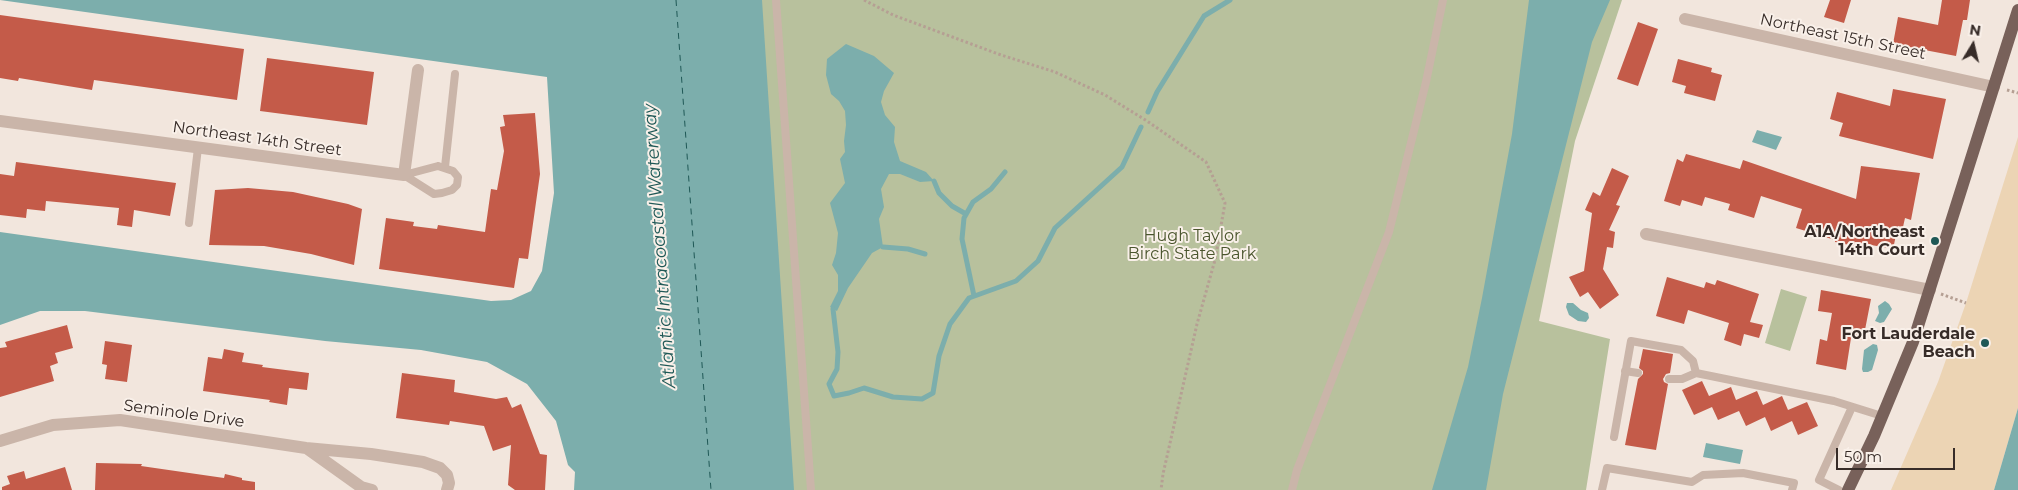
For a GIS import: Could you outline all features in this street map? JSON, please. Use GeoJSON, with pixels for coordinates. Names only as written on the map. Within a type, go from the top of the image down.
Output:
{"type":"FeatureCollection","features":[{"type":"Feature","properties":{"kind":"main road"},"geometry":{"type":"LineString","coordinates":[[1848,490],[1913,342],[2018,10]]}},
{"type":"Feature","properties":{"kind":"street","name":"Northeast 15th Street"},"geometry":{"type":"LineString","coordinates":[[1685,19],[1994,87]]}},
{"type":"Feature","properties":{"kind":"street"},"geometry":{"type":"LineString","coordinates":[[404,176],[418,70]]}},
{"type":"Feature","properties":{"kind":"street","name":"Northeast 14th Street"},"geometry":{"type":"LineString","coordinates":[[0,121],[404,176]]}},
{"type":"Feature","properties":{"kind":"street"},"geometry":{"type":"LineString","coordinates":[[1646,234],[1930,290]]}},
{"type":"Feature","properties":{"kind":"street","name":"Seminole Drive"},"geometry":{"type":"LineString","coordinates":[[0,441],[52,425],[120,420],[306,448],[398,457],[423,462],[440,468],[447,475],[449,482],[447,490]]}},
{"type":"Feature","properties":{"kind":"street","name":"Seminole Drive"},"geometry":{"type":"LineString","coordinates":[[306,448],[361,487],[372,490]]}},
{"type":"Feature","properties":{"kind":"lane"},"geometry":{"type":"LineString","coordinates":[[776,0],[811,490]]}},
{"type":"Feature","properties":{"kind":"lane"},"geometry":{"type":"LineString","coordinates":[[1292,490],[1297,470],[1389,232],[1426,82],[1443,0]]}},
{"type":"Feature","properties":{"kind":"lane"},"geometry":{"type":"LineString","coordinates":[[445,167],[455,74]]}},
{"type":"Feature","properties":{"kind":"lane"},"geometry":{"type":"LineString","coordinates":[[189,223],[198,148]]}},
{"type":"Feature","properties":{"kind":"lane"},"geometry":{"type":"LineString","coordinates":[[438,166],[453,171],[458,177],[457,185],[452,190],[442,194],[434,194],[404,176],[425,168],[438,166]]}},
{"type":"Feature","properties":{"kind":"lane"},"geometry":{"type":"LineString","coordinates":[[1614,437],[1630,341],[1680,350],[1693,361],[1696,372]]}},
{"type":"Feature","properties":{"kind":"lane"},"geometry":{"type":"LineString","coordinates":[[1625,371],[1638,373]]}},
{"type":"Feature","properties":{"kind":"lane"},"geometry":{"type":"LineString","coordinates":[[1669,379],[1682,379],[1696,372],[1834,401],[1882,416]]}},
{"type":"Feature","properties":{"kind":"lane"},"geometry":{"type":"LineString","coordinates":[[1839,490],[1819,480],[1852,407]]}},
{"type":"Feature","properties":{"kind":"lane"},"geometry":{"type":"LineString","coordinates":[[1602,490],[1607,468],[1692,482],[1703,475],[1743,474],[1794,483],[1792,490]]}},
{"type":"Feature","properties":{"kind":"path"},"geometry":{"type":"LineString","coordinates":[[864,0],[893,15],[1001,55],[1055,72],[1105,95],[1147,121],[1206,162],[1226,203],[1215,260],[1198,324],[1163,474],[1161,490]]}},
{"type":"Feature","properties":{"kind":"path"},"geometry":{"type":"LineString","coordinates":[[1930,290],[1966,303]]}},
{"type":"Feature","properties":{"kind":"green space","name":"Hugh Taylor Birch State Park"},"geometry":{"type":"Polygon","coordinates":[[[761,0],[1622,0],[1575,141],[1539,321],[1610,339],[1586,490],[793,490],[761,0]]]}},
{"type":"Feature","properties":{"kind":"green space"},"geometry":{"type":"Polygon","coordinates":[[[1781,289],[1807,297],[1790,351],[1765,343],[1781,289]]]}},
{"type":"Feature","properties":{"kind":"sand","name":"Fort Lauderdale Beach"},"geometry":{"type":"Polygon","coordinates":[[[2018,137],[2018,408],[1994,490],[1891,490],[1938,382],[1966,303],[2018,137]]]}},
{"type":"Feature","properties":{"kind":"water","name":"Atlantic Intracoastal Waterway"},"geometry":{"type":"Polygon","coordinates":[[[0,0],[762,0],[794,490],[574,490],[575,472],[568,465],[556,421],[527,384],[487,362],[421,350],[325,341],[85,311],[40,311],[0,325],[0,232],[491,301],[511,300],[531,291],[542,271],[554,193],[547,77],[0,0]]]}},
{"type":"Feature","properties":{"kind":"water"},"geometry":{"type":"Polygon","coordinates":[[[1529,0],[1610,0],[1592,42],[1503,394],[1486,490],[1432,490],[1468,367],[1482,298],[1512,134],[1529,0]]]}},
{"type":"Feature","properties":{"kind":"water"},"geometry":{"type":"Polygon","coordinates":[[[846,44],[874,56],[894,73],[884,91],[881,102],[885,115],[895,127],[894,142],[900,161],[926,172],[934,181],[920,182],[900,174],[889,174],[881,189],[884,207],[879,219],[883,247],[872,253],[848,288],[837,311],[830,307],[838,291],[838,275],[832,265],[836,253],[838,233],[830,203],[845,183],[840,159],[845,152],[846,125],[845,111],[839,101],[831,94],[826,75],[827,59],[846,44]]]}},
{"type":"Feature","properties":{"kind":"water"},"geometry":{"type":"Polygon","coordinates":[[[1757,130],[1782,137],[1776,150],[1752,142],[1757,130]]]}},
{"type":"Feature","properties":{"kind":"water"},"geometry":{"type":"Polygon","coordinates":[[[1885,301],[1892,309],[1884,322],[1880,323],[1875,321],[1879,313],[1878,306],[1885,301]]]}},
{"type":"Feature","properties":{"kind":"water"},"geometry":{"type":"Polygon","coordinates":[[[1567,303],[1573,303],[1588,313],[1589,318],[1586,322],[1578,321],[1569,315],[1566,307],[1567,303]]]}},
{"type":"Feature","properties":{"kind":"water"},"geometry":{"type":"Polygon","coordinates":[[[1873,344],[1877,345],[1878,350],[1872,370],[1863,372],[1864,350],[1873,344]]]}},
{"type":"Feature","properties":{"kind":"water"},"geometry":{"type":"Polygon","coordinates":[[[2018,408],[2018,490],[1994,490],[2018,408]]]}},
{"type":"Feature","properties":{"kind":"water"},"geometry":{"type":"Polygon","coordinates":[[[1706,443],[1743,450],[1740,464],[1703,457],[1706,443]]]}},
{"type":"Feature","properties":{"kind":"building"},"geometry":{"type":"Polygon","coordinates":[[[1830,0],[1851,0],[1844,23],[1824,17],[1830,0]]]}},
{"type":"Feature","properties":{"kind":"building"},"geometry":{"type":"Polygon","coordinates":[[[1942,0],[1970,0],[1967,20],[1963,20],[1956,56],[1893,44],[1898,17],[1938,25],[1942,0]]]}},
{"type":"Feature","properties":{"kind":"building"},"geometry":{"type":"Polygon","coordinates":[[[0,15],[244,49],[237,100],[94,80],[92,90],[19,78],[18,81],[0,78],[0,15]]]}},
{"type":"Feature","properties":{"kind":"building"},"geometry":{"type":"Polygon","coordinates":[[[1638,22],[1658,29],[1638,86],[1617,79],[1638,22]]]}},
{"type":"Feature","properties":{"kind":"building"},"geometry":{"type":"Polygon","coordinates":[[[267,58],[374,72],[367,125],[260,111],[267,58]]]}},
{"type":"Feature","properties":{"kind":"building"},"geometry":{"type":"Polygon","coordinates":[[[1678,59],[1712,68],[1711,72],[1722,75],[1715,101],[1684,93],[1686,86],[1672,82],[1678,59]]]}},
{"type":"Feature","properties":{"kind":"building"},"geometry":{"type":"Polygon","coordinates":[[[1893,89],[1946,99],[1933,159],[1839,136],[1843,123],[1830,119],[1837,92],[1890,106],[1893,89]]]}},
{"type":"Feature","properties":{"kind":"building"},"geometry":{"type":"Polygon","coordinates":[[[535,113],[540,174],[528,259],[519,258],[514,288],[379,269],[386,218],[414,222],[413,226],[437,229],[438,225],[485,232],[491,189],[497,190],[504,151],[500,127],[505,126],[503,115],[535,113]]]}},
{"type":"Feature","properties":{"kind":"building"},"geometry":{"type":"Polygon","coordinates":[[[1686,154],[1740,169],[1743,160],[1856,199],[1861,166],[1920,173],[1911,220],[1905,218],[1903,227],[1898,226],[1893,249],[1855,242],[1854,246],[1835,242],[1835,240],[1796,228],[1802,209],[1761,196],[1754,218],[1728,210],[1730,204],[1705,197],[1702,206],[1682,200],[1680,206],[1664,201],[1677,159],[1683,162],[1686,154]]]}},
{"type":"Feature","properties":{"kind":"building"},"geometry":{"type":"Polygon","coordinates":[[[16,162],[176,183],[170,216],[134,210],[132,227],[117,225],[119,208],[46,201],[45,211],[27,209],[26,218],[0,215],[0,174],[14,176],[16,162]]]}},
{"type":"Feature","properties":{"kind":"building"},"geometry":{"type":"Polygon","coordinates":[[[1612,168],[1629,176],[1616,205],[1620,206],[1609,230],[1615,232],[1613,248],[1607,247],[1603,269],[1619,295],[1600,309],[1588,292],[1580,297],[1569,277],[1584,271],[1592,213],[1585,210],[1593,192],[1600,196],[1612,168]]]}},
{"type":"Feature","properties":{"kind":"building"},"geometry":{"type":"Polygon","coordinates":[[[248,188],[293,192],[348,204],[362,209],[354,265],[311,254],[264,246],[209,245],[215,190],[248,188]]]}},
{"type":"Feature","properties":{"kind":"building"},"geometry":{"type":"Polygon","coordinates":[[[1667,277],[1704,288],[1706,282],[1715,285],[1717,280],[1759,294],[1750,322],[1763,325],[1759,338],[1744,334],[1741,346],[1724,340],[1729,323],[1688,310],[1684,324],[1656,316],[1667,277]]]}},
{"type":"Feature","properties":{"kind":"building"},"geometry":{"type":"Polygon","coordinates":[[[1821,290],[1871,299],[1863,340],[1851,338],[1846,370],[1816,364],[1820,339],[1827,341],[1832,313],[1818,311],[1821,290]]]}},
{"type":"Feature","properties":{"kind":"building"},"geometry":{"type":"Polygon","coordinates":[[[67,325],[73,348],[55,353],[58,363],[50,366],[54,381],[0,397],[0,348],[7,347],[5,342],[67,325]]]}},
{"type":"Feature","properties":{"kind":"building"},"geometry":{"type":"Polygon","coordinates":[[[105,341],[132,345],[127,382],[105,379],[107,365],[102,364],[105,341]]]}},
{"type":"Feature","properties":{"kind":"building"},"geometry":{"type":"Polygon","coordinates":[[[224,349],[244,353],[242,362],[263,365],[262,367],[309,373],[307,390],[289,388],[287,405],[269,402],[270,400],[203,391],[208,357],[222,359],[224,349]]]}},
{"type":"Feature","properties":{"kind":"building"},"geometry":{"type":"Polygon","coordinates":[[[1643,349],[1673,354],[1670,373],[1666,374],[1663,379],[1668,384],[1656,450],[1625,445],[1638,379],[1643,374],[1643,371],[1639,368],[1643,349]]]}},
{"type":"Feature","properties":{"kind":"building"},"geometry":{"type":"Polygon","coordinates":[[[402,373],[455,380],[454,392],[496,399],[507,397],[512,408],[521,404],[540,454],[547,455],[545,490],[515,490],[508,485],[511,445],[493,451],[484,426],[450,421],[449,425],[396,418],[402,373]]]}},
{"type":"Feature","properties":{"kind":"building"},"geometry":{"type":"Polygon","coordinates":[[[1702,381],[1709,396],[1731,387],[1736,400],[1757,391],[1763,405],[1782,396],[1788,410],[1807,402],[1818,426],[1798,435],[1792,421],[1771,431],[1765,417],[1746,426],[1739,411],[1718,420],[1712,407],[1694,415],[1682,390],[1702,381]]]}},
{"type":"Feature","properties":{"kind":"building"},"geometry":{"type":"Polygon","coordinates":[[[96,463],[142,464],[141,466],[224,478],[225,474],[255,482],[255,490],[95,490],[96,463]]]}},
{"type":"Feature","properties":{"kind":"building"},"geometry":{"type":"Polygon","coordinates":[[[65,467],[72,490],[2,490],[2,487],[10,484],[7,476],[24,471],[26,479],[65,467]]]}},
{"type":"Feature","properties":{"kind":"waterway"},"geometry":{"type":"LineString","coordinates":[[1148,112],[1157,92],[1204,16],[1230,0]]}},
{"type":"Feature","properties":{"kind":"waterway"},"geometry":{"type":"LineString","coordinates":[[833,309],[838,352],[837,369],[829,384],[834,396],[864,388],[893,397],[922,399],[933,393],[939,356],[950,324],[969,298],[1016,281],[1038,261],[1055,228],[1122,167],[1141,127]]}},
{"type":"Feature","properties":{"kind":"waterway"},"geometry":{"type":"LineString","coordinates":[[974,296],[962,239],[964,218],[973,202],[991,189],[1005,172]]}},
{"type":"Feature","properties":{"kind":"waterway"},"geometry":{"type":"LineString","coordinates":[[934,181],[939,193],[952,206],[966,214]]}},
{"type":"Feature","properties":{"kind":"waterway"},"geometry":{"type":"LineString","coordinates":[[883,247],[908,249],[925,254]]}},
{"type":"Feature","properties":{"kind":"ferry route"},"geometry":{"type":"LineString","coordinates":[[676,0],[711,490]]}},
{"type":"Feature","properties":{"kind":"place","name":"A1A/Northeast 14th Court"},"geometry":{"type":"Point","coordinates":[1935,241]}},
{"type":"Feature","properties":{"kind":"place","name":"Fort Lauderdale Beach"},"geometry":{"type":"Point","coordinates":[1985,343]}}]}
